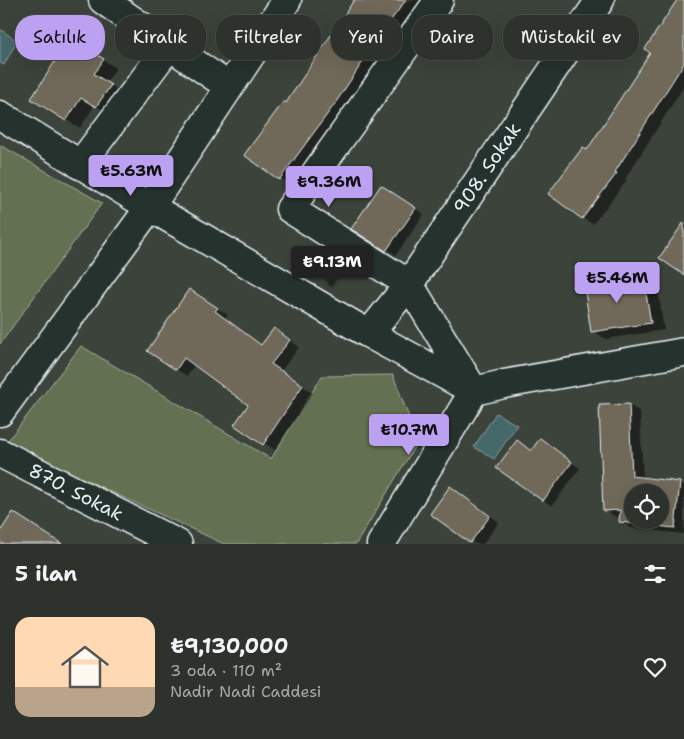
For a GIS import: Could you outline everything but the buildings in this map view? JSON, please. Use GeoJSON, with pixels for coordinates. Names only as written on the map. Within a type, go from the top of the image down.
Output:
{"type":"FeatureCollection","features":[{"type":"Feature","properties":{"kind":"street"},"geometry":{"type":"LineString","coordinates":[[103,0],[125,15]]}},
{"type":"Feature","properties":{"kind":"street"},"geometry":{"type":"LineString","coordinates":[[0,412],[150,208],[228,86],[287,0]]}},
{"type":"Feature","properties":{"kind":"street"},"geometry":{"type":"LineString","coordinates":[[439,0],[290,209],[409,284],[474,391]]}},
{"type":"Feature","properties":{"kind":"street","name":"908. Sokak"},"geometry":{"type":"LineString","coordinates":[[369,334],[409,284],[600,0]]}},
{"type":"Feature","properties":{"kind":"street"},"geometry":{"type":"LineString","coordinates":[[80,164],[158,60]]}},
{"type":"Feature","properties":{"kind":"street"},"geometry":{"type":"LineString","coordinates":[[190,60],[228,86]]}},
{"type":"Feature","properties":{"kind":"street"},"geometry":{"type":"LineString","coordinates":[[0,115],[150,208],[369,334],[474,391],[684,352]]}},
{"type":"Feature","properties":{"kind":"street"},"geometry":{"type":"LineString","coordinates":[[381,544],[474,391]]}},
{"type":"Feature","properties":{"kind":"street","name":"870. Sokak"},"geometry":{"type":"LineString","coordinates":[[0,453],[178,544]]}},
{"type":"Feature","properties":{"kind":"green space"},"geometry":{"type":"Polygon","coordinates":[[[0,145],[102,203],[0,344],[0,145]]]}},
{"type":"Feature","properties":{"kind":"green space"},"geometry":{"type":"Polygon","coordinates":[[[81,346],[271,459],[322,376],[393,375],[418,441],[356,544],[224,544],[6,443],[81,346]]]}},
{"type":"Feature","properties":{"kind":"water"},"geometry":{"type":"Polygon","coordinates":[[[0,29],[15,40],[15,45],[4,65],[0,63],[0,29]]]}},
{"type":"Feature","properties":{"kind":"water"},"geometry":{"type":"Polygon","coordinates":[[[496,413],[517,425],[494,459],[474,447],[496,413]]]}}]}
